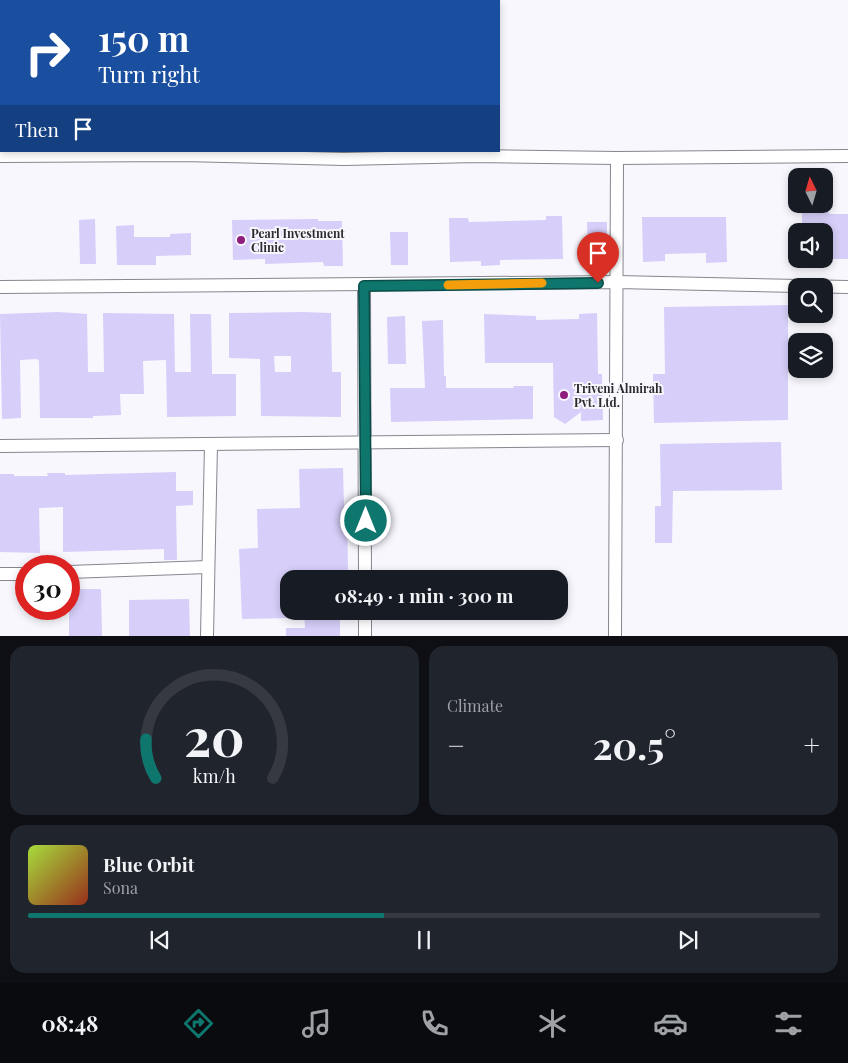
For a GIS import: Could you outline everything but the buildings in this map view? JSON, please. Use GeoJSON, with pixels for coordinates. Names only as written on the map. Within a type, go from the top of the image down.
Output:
{"type":"FeatureCollection","features":[{"type":"Feature","properties":{"kind":"street"},"geometry":{"type":"LineString","coordinates":[[0,156],[183,155],[344,159],[541,156],[617,158],[848,156]]}},
{"type":"Feature","properties":{"kind":"street"},"geometry":{"type":"LineString","coordinates":[[615,636],[618,282],[617,158]]}},
{"type":"Feature","properties":{"kind":"street"},"geometry":{"type":"LineString","coordinates":[[0,287],[364,286],[618,282],[848,287]]}},
{"type":"Feature","properties":{"kind":"street"},"geometry":{"type":"LineString","coordinates":[[364,286],[366,570]]}},
{"type":"Feature","properties":{"kind":"street"},"geometry":{"type":"LineString","coordinates":[[0,446],[617,440]]}},
{"type":"Feature","properties":{"kind":"street"},"geometry":{"type":"LineString","coordinates":[[207,636],[210,444]]}},
{"type":"Feature","properties":{"kind":"street"},"geometry":{"type":"LineString","coordinates":[[80,572],[208,568]]}},
{"type":"Feature","properties":{"kind":"street"},"geometry":{"type":"LineString","coordinates":[[0,574],[15,574]]}},
{"type":"Feature","properties":{"kind":"street"},"geometry":{"type":"LineString","coordinates":[[365,620],[365,636]]}},
{"type":"Feature","properties":{"kind":"slow traffic"},"geometry":{"type":"LineString","coordinates":[[448,285],[542,283]]}},
{"type":"Feature","properties":{"kind":"place","name":"Pearl Investment Clinic"},"geometry":{"type":"Point","coordinates":[241,240]}},
{"type":"Feature","properties":{"kind":"place","name":"Triveni Almirah Pvt. Ltd."},"geometry":{"type":"Point","coordinates":[564,395]}},
{"type":"Feature","properties":{"kind":"route"},"geometry":{"type":"LineString","coordinates":[[366,521],[364,286],[598,283]]}}]}
